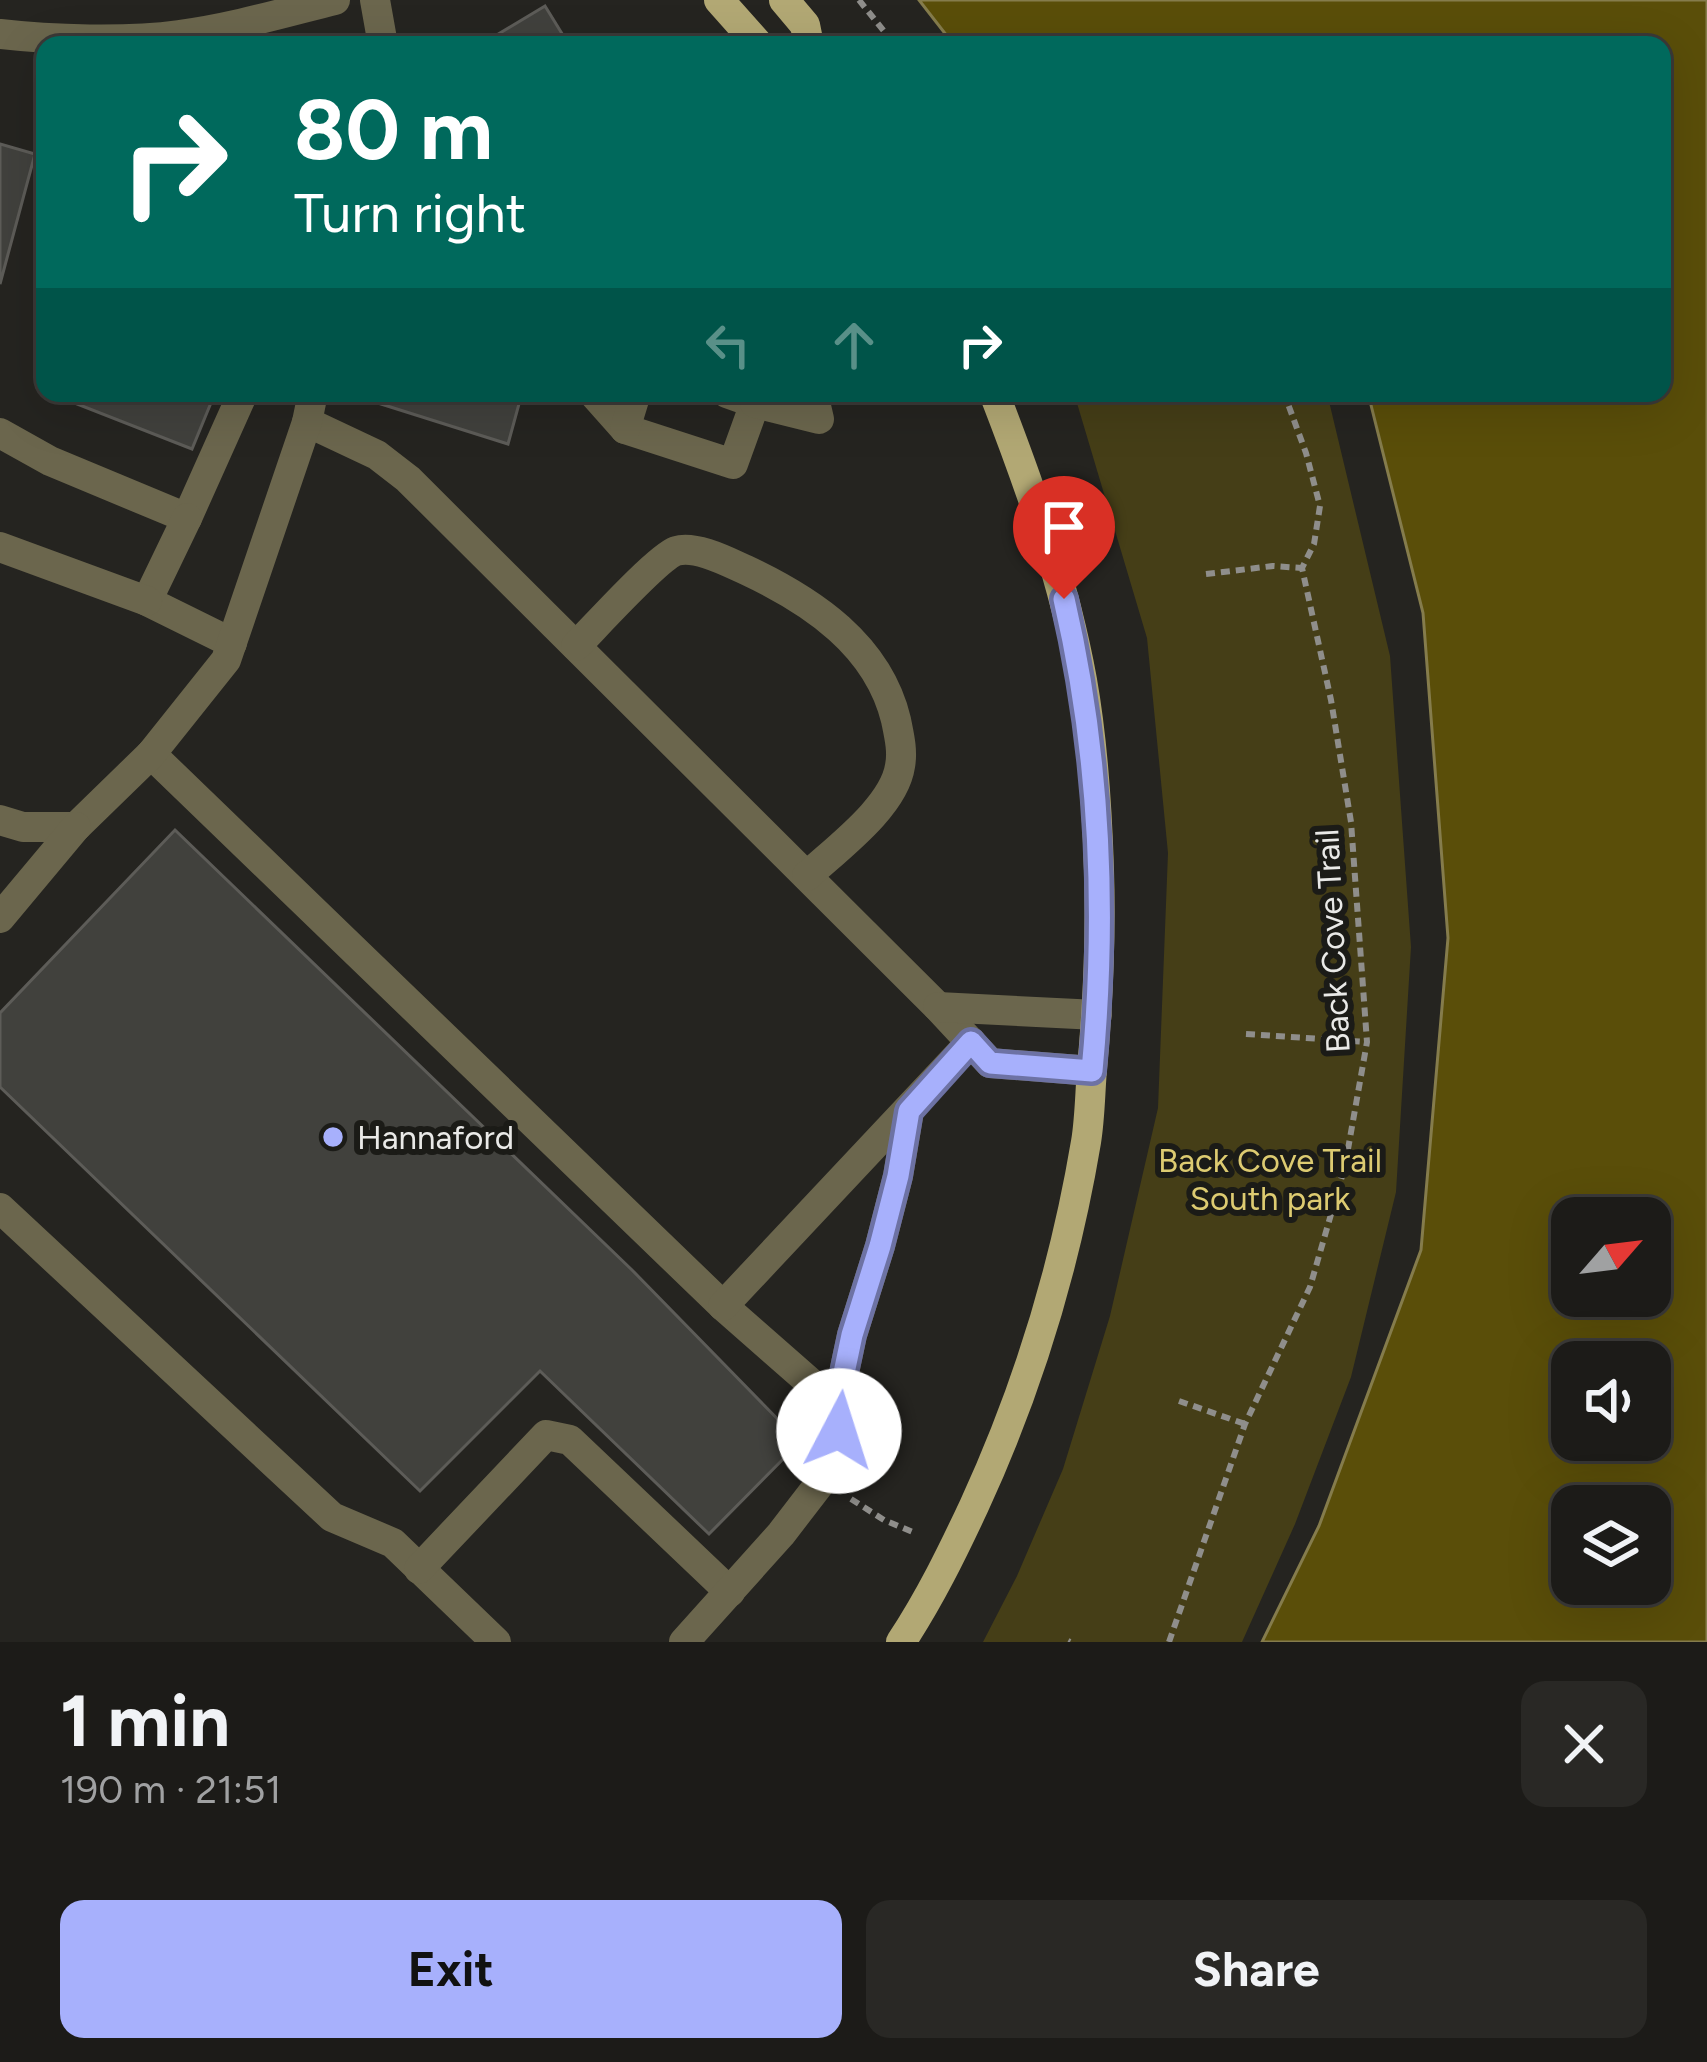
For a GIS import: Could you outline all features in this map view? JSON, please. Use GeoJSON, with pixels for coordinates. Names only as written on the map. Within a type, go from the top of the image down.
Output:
{"type":"FeatureCollection","features":[{"type":"Feature","properties":{"kind":"main road"},"geometry":{"type":"LineString","coordinates":[[719,0],[751,36]]}},
{"type":"Feature","properties":{"kind":"main road"},"geometry":{"type":"LineString","coordinates":[[784,0],[805,25],[807,36]]}},
{"type":"Feature","properties":{"kind":"main road"},"geometry":{"type":"LineString","coordinates":[[901,1642],[937,1586],[994,1461],[1034,1352],[1087,1136],[1097,1015],[1101,926],[1097,822],[1083,684],[1064,599],[1023,466],[998,402]]}},
{"type":"Feature","properties":{"kind":"street"},"geometry":{"type":"LineString","coordinates":[[176,36],[335,0]]}},
{"type":"Feature","properties":{"kind":"street"},"geometry":{"type":"LineString","coordinates":[[375,0],[381,36]]}},
{"type":"Feature","properties":{"kind":"street"},"geometry":{"type":"LineString","coordinates":[[285,13],[289,36]]}},
{"type":"Feature","properties":{"kind":"street"},"geometry":{"type":"LineString","coordinates":[[0,34],[45,36]]}},
{"type":"Feature","properties":{"kind":"street"},"geometry":{"type":"LineString","coordinates":[[147,601],[239,402]]}},
{"type":"Feature","properties":{"kind":"street"},"geometry":{"type":"LineString","coordinates":[[601,402],[625,429],[733,464],[741,402]]}},
{"type":"Feature","properties":{"kind":"street"},"geometry":{"type":"LineString","coordinates":[[625,429],[633,402]]}},
{"type":"Feature","properties":{"kind":"street"},"geometry":{"type":"LineString","coordinates":[[756,402],[819,419],[815,402]]}},
{"type":"Feature","properties":{"kind":"street"},"geometry":{"type":"LineString","coordinates":[[0,918],[76,826],[151,754],[226,660],[310,408],[408,479],[990,1063],[1092,1071]]}},
{"type":"Feature","properties":{"kind":"street"},"geometry":{"type":"LineString","coordinates":[[3,443],[187,518]]}},
{"type":"Feature","properties":{"kind":"street"},"geometry":{"type":"LineString","coordinates":[[0,547],[147,601],[232,643]]}},
{"type":"Feature","properties":{"kind":"street"},"geometry":{"type":"LineString","coordinates":[[576,646],[676,551],[694,551],[734,565],[805,600],[837,626],[879,672],[901,740],[900,769],[870,819],[807,877]]}},
{"type":"Feature","properties":{"kind":"street"},"geometry":{"type":"LineString","coordinates":[[151,754],[723,1306],[837,1406]]}},
{"type":"Feature","properties":{"kind":"street"},"geometry":{"type":"LineString","coordinates":[[0,820],[23,827],[76,826]]}},
{"type":"Feature","properties":{"kind":"street"},"geometry":{"type":"LineString","coordinates":[[938,1007],[1097,1015]]}},
{"type":"Feature","properties":{"kind":"street"},"geometry":{"type":"LineString","coordinates":[[723,1306],[971,1042]]}},
{"type":"Feature","properties":{"kind":"street"},"geometry":{"type":"LineString","coordinates":[[684,1642],[781,1534],[842,1456],[837,1406],[893,1193],[909,1111]]}},
{"type":"Feature","properties":{"kind":"street"},"geometry":{"type":"LineString","coordinates":[[0,1208],[332,1517],[392,1543],[496,1642]]}},
{"type":"Feature","properties":{"kind":"street"},"geometry":{"type":"LineString","coordinates":[[419,1569],[546,1436],[570,1440],[730,1592]]}},
{"type":"Feature","properties":{"kind":"path"},"geometry":{"type":"LineString","coordinates":[[860,0],[889,36]]}},
{"type":"Feature","properties":{"kind":"path","name":"Back Cove Trail"},"geometry":{"type":"LineString","coordinates":[[1169,1642],[1245,1424],[1310,1287],[1346,1166],[1367,1042],[1351,822],[1302,568],[1314,544],[1320,506],[1287,402]]}},
{"type":"Feature","properties":{"kind":"path"},"geometry":{"type":"LineString","coordinates":[[1206,574],[1273,566],[1302,568]]}},
{"type":"Feature","properties":{"kind":"path"},"geometry":{"type":"LineString","coordinates":[[1246,1034],[1367,1042]]}},
{"type":"Feature","properties":{"kind":"path"},"geometry":{"type":"LineString","coordinates":[[1178,1401],[1245,1424]]}},
{"type":"Feature","properties":{"kind":"path"},"geometry":{"type":"LineString","coordinates":[[848,1496],[884,1520],[916,1533]]}},
{"type":"Feature","properties":{"kind":"green space","name":"Back Cove Trail South park"},"geometry":{"type":"Polygon","coordinates":[[[1077,402],[1329,402],[1390,656],[1411,947],[1396,1192],[1351,1377],[1295,1524],[1242,1642],[983,1642],[1063,1469],[1110,1316],[1158,1108],[1168,853],[1147,638],[1077,402]]]}},
{"type":"Feature","properties":{"kind":"shaded area"},"geometry":{"type":"Polygon","coordinates":[[[919,0],[1707,0],[1707,1642],[1262,1642],[1319,1526],[1421,1250],[1448,938],[1423,613],[1370,402],[1671,402],[1671,36],[947,36],[919,0]]]}},
{"type":"Feature","properties":{"kind":"building"},"geometry":{"type":"Polygon","coordinates":[[[545,6],[563,36],[495,36],[545,6]]]}},
{"type":"Feature","properties":{"kind":"building"},"geometry":{"type":"Polygon","coordinates":[[[0,144],[35,154],[0,284],[0,144]]]}},
{"type":"Feature","properties":{"kind":"building"},"geometry":{"type":"Polygon","coordinates":[[[72,402],[211,402],[192,449],[72,402]]]}},
{"type":"Feature","properties":{"kind":"building"},"geometry":{"type":"Polygon","coordinates":[[[375,402],[520,402],[508,444],[375,402]]]}},
{"type":"Feature","properties":{"kind":"building"},"geometry":{"type":"Polygon","coordinates":[[[175,830],[632,1270],[800,1442],[709,1534],[540,1371],[420,1491],[0,1087],[0,1013],[175,830]]]}},
{"type":"Feature","properties":{"kind":"place","name":"Hannaford"},"geometry":{"type":"Point","coordinates":[333,1137]}},
{"type":"Feature","properties":{"kind":"route"},"geometry":{"type":"LineString","coordinates":[[839,1431],[837,1406],[852,1335],[898,1176],[909,1111],[971,1042],[990,1063],[1092,1071],[1101,926],[1097,822],[1090,733],[1064,599]]}}]}
